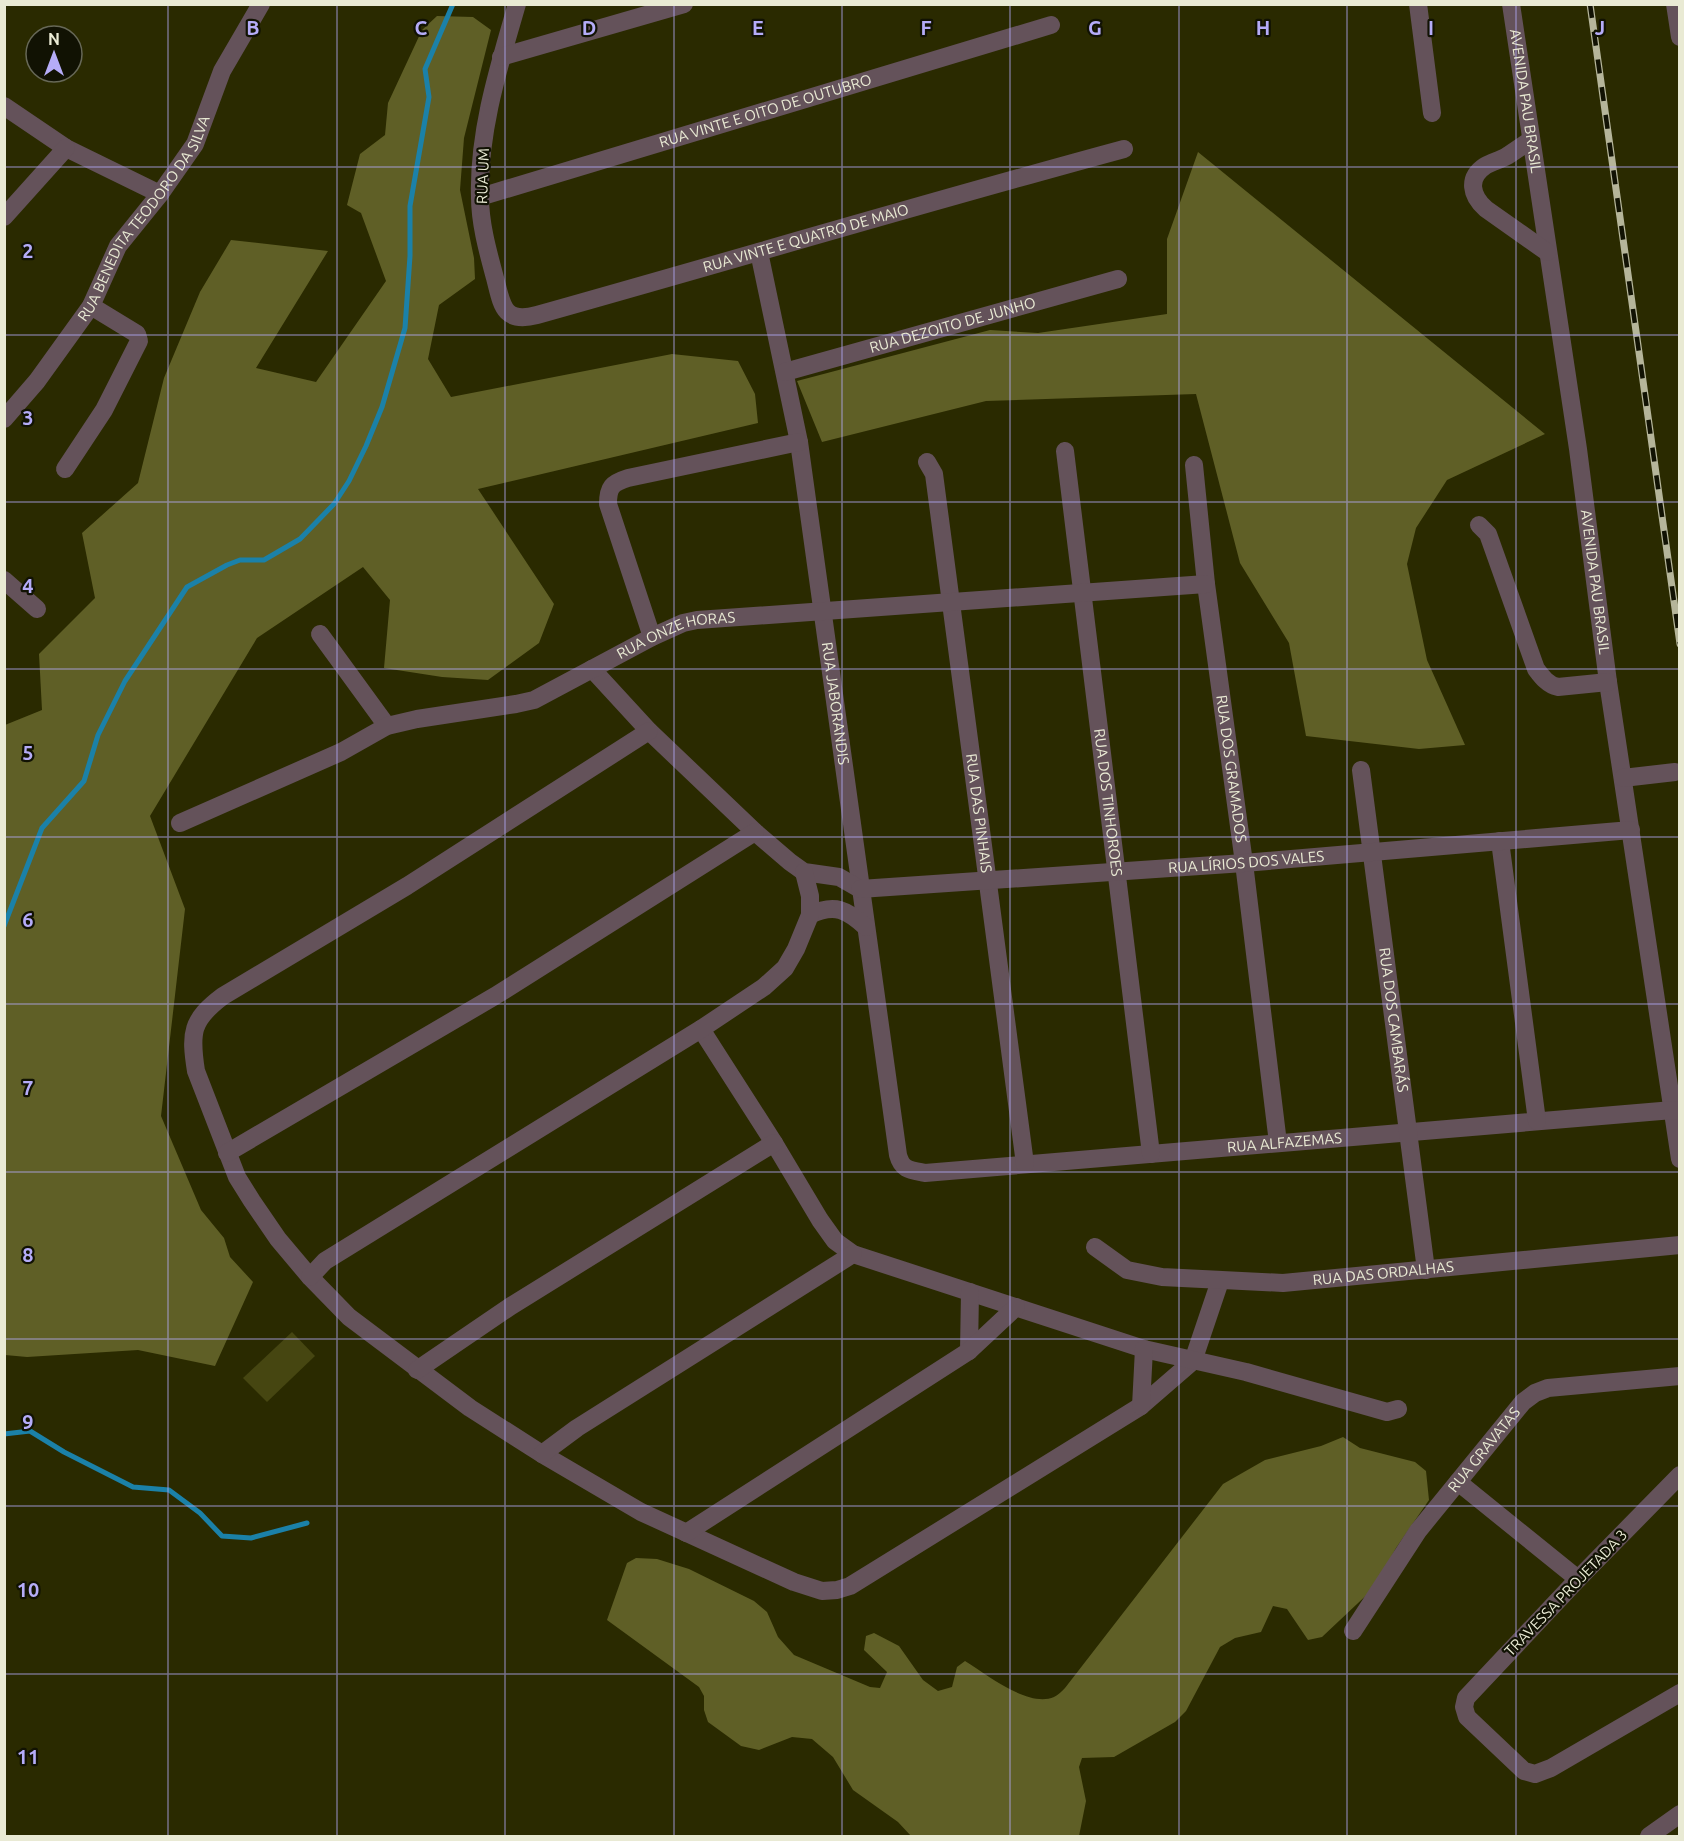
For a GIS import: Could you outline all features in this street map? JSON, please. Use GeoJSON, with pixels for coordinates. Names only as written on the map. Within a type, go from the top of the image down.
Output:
{"type":"FeatureCollection","features":[{"type":"Feature","properties":{"kind":"street","name":"RUA BENEDITA TEODORO DA SILVA"},"geometry":{"type":"LineString","coordinates":[[4,419],[37,381],[92,306],[118,246],[160,194],[195,144],[222,71],[261,4]]}},
{"type":"Feature","properties":{"kind":"street","name":"RUA UM"},"geometry":{"type":"LineString","coordinates":[[500,295],[485,237],[480,197],[483,146],[490,106],[501,57],[517,4]]}},
{"type":"Feature","properties":{"kind":"street"},"geometry":{"type":"LineString","coordinates":[[501,57],[684,4]]}},
{"type":"Feature","properties":{"kind":"street"},"geometry":{"type":"LineString","coordinates":[[1418,4],[1432,113]]}},
{"type":"Feature","properties":{"kind":"street","name":"AVENIDA PAU BRASIL"},"geometry":{"type":"LineString","coordinates":[[1511,4],[1578,449],[1608,682],[1676,1110],[1680,1159]]}},
{"type":"Feature","properties":{"kind":"street"},"geometry":{"type":"LineString","coordinates":[[1676,4],[1680,38]]}},
{"type":"Feature","properties":{"kind":"street","name":"RUA VINTE E OITO DE OUTUBRO"},"geometry":{"type":"LineString","coordinates":[[480,197],[1051,25]]}},
{"type":"Feature","properties":{"kind":"street"},"geometry":{"type":"LineString","coordinates":[[4,106],[66,147],[160,194]]}},
{"type":"Feature","properties":{"kind":"street"},"geometry":{"type":"LineString","coordinates":[[1531,140],[1508,155],[1486,165],[1475,175],[1472,188],[1479,203],[1486,209],[1547,252]]}},
{"type":"Feature","properties":{"kind":"street"},"geometry":{"type":"LineString","coordinates":[[4,217],[66,147]]}},
{"type":"Feature","properties":{"kind":"street","name":"RUA VINTE E QUATRO DE MAIO"},"geometry":{"type":"LineString","coordinates":[[500,295],[509,314],[523,319],[897,211],[1124,149]]}},
{"type":"Feature","properties":{"kind":"street","name":"RUA JABORANDIS"},"geometry":{"type":"LineString","coordinates":[[759,252],[799,442],[898,1155]]}},
{"type":"Feature","properties":{"kind":"street","name":"RUA DEZOITO DE JUNHO"},"geometry":{"type":"LineString","coordinates":[[785,372],[1118,279]]}},
{"type":"Feature","properties":{"kind":"street"},"geometry":{"type":"LineString","coordinates":[[65,469],[104,411],[139,341],[137,334],[92,306]]}},
{"type":"Feature","properties":{"kind":"street"},"geometry":{"type":"LineString","coordinates":[[652,637],[608,504],[610,488],[615,482],[628,478],[799,442]]}},
{"type":"Feature","properties":{"kind":"street","name":"RUA DOS TINHOROES"},"geometry":{"type":"LineString","coordinates":[[1065,451],[1151,1154]]}},
{"type":"Feature","properties":{"kind":"street","name":"RUA DAS PINHAIS"},"geometry":{"type":"LineString","coordinates":[[927,462],[934,474],[1025,1164]]}},
{"type":"Feature","properties":{"kind":"street","name":"RUA DOS GRAMADOS"},"geometry":{"type":"LineString","coordinates":[[1194,465],[1206,584],[1244,862],[1278,1143]]}},
{"type":"Feature","properties":{"kind":"street"},"geometry":{"type":"LineString","coordinates":[[1479,525],[1488,534],[1536,669],[1542,677],[1551,685],[1558,687],[1608,682]]}},
{"type":"Feature","properties":{"kind":"street"},"geometry":{"type":"LineString","coordinates":[[4,580],[37,609]]}},
{"type":"Feature","properties":{"kind":"street","name":"RUA ONZE HORAS"},"geometry":{"type":"LineString","coordinates":[[180,823],[341,752],[387,726],[534,700],[683,623],[697,620],[1206,584]]}},
{"type":"Feature","properties":{"kind":"street"},"geometry":{"type":"LineString","coordinates":[[320,634],[387,726]]}},
{"type":"Feature","properties":{"kind":"street"},"geometry":{"type":"LineString","coordinates":[[592,669],[649,731],[755,832],[804,872],[839,877],[860,889]]}},
{"type":"Feature","properties":{"kind":"street"},"geometry":{"type":"LineString","coordinates":[[649,731],[407,886],[274,964],[206,1009],[194,1025],[196,1071],[237,1177],[278,1239],[310,1277],[349,1317],[470,1408],[641,1512],[794,1582],[822,1592],[850,1586],[1141,1406],[1193,1361],[1220,1281]]}},
{"type":"Feature","properties":{"kind":"street","name":"RUA DOS CAMBARÁS"},"geometry":{"type":"LineString","coordinates":[[1361,770],[1426,1270]]}},
{"type":"Feature","properties":{"kind":"street"},"geometry":{"type":"LineString","coordinates":[[1623,778],[1675,772]]}},
{"type":"Feature","properties":{"kind":"street","name":"RUA LÍRIOS DOS VALES"},"geometry":{"type":"LineString","coordinates":[[860,889],[1244,862],[1631,830]]}},
{"type":"Feature","properties":{"kind":"street"},"geometry":{"type":"LineString","coordinates":[[227,1153],[495,996],[755,832]]}},
{"type":"Feature","properties":{"kind":"street"},"geometry":{"type":"LineString","coordinates":[[1500,841],[1537,1121]]}},
{"type":"Feature","properties":{"kind":"street"},"geometry":{"type":"LineString","coordinates":[[310,1277],[325,1261],[701,1029],[764,987],[785,968],[796,949],[810,915],[810,896],[804,872]]}},
{"type":"Feature","properties":{"kind":"street"},"geometry":{"type":"LineString","coordinates":[[810,915],[821,910],[839,909],[851,914],[866,927]]}},
{"type":"Feature","properties":{"kind":"street"},"geometry":{"type":"LineString","coordinates":[[701,1029],[820,1220],[835,1241],[853,1254],[1144,1349],[1246,1372],[1387,1412],[1398,1409]]}},
{"type":"Feature","properties":{"kind":"street","name":"RUA ALFAZEMAS"},"geometry":{"type":"LineString","coordinates":[[898,1155],[900,1163],[906,1169],[924,1173],[1676,1110]]}},
{"type":"Feature","properties":{"kind":"street"},"geometry":{"type":"LineString","coordinates":[[417,1370],[511,1306],[774,1143]]}},
{"type":"Feature","properties":{"kind":"street","name":"RUA DAS ORDALHAS"},"geometry":{"type":"LineString","coordinates":[[1095,1247],[1127,1270],[1162,1277],[1282,1283],[1680,1245]]}},
{"type":"Feature","properties":{"kind":"street"},"geometry":{"type":"LineString","coordinates":[[543,1454],[577,1428],[853,1254]]}},
{"type":"Feature","properties":{"kind":"street"},"geometry":{"type":"LineString","coordinates":[[969,1351],[970,1292]]}},
{"type":"Feature","properties":{"kind":"street"},"geometry":{"type":"LineString","coordinates":[[686,1533],[969,1351],[1016,1307]]}},
{"type":"Feature","properties":{"kind":"street"},"geometry":{"type":"LineString","coordinates":[[1141,1406],[1144,1349]]}},
{"type":"Feature","properties":{"kind":"street","name":"RUA GRAVATAS"},"geometry":{"type":"LineString","coordinates":[[1353,1631],[1419,1531],[1523,1402],[1535,1393],[1548,1389],[1680,1376]]}},
{"type":"Feature","properties":{"kind":"street","name":"TRAVESSA PROJETADA 3"},"geometry":{"type":"LineString","coordinates":[[1680,1475],[1466,1698],[1464,1707],[1467,1717],[1524,1771],[1535,1774],[1551,1768],[1680,1693]]}},
{"type":"Feature","properties":{"kind":"street"},"geometry":{"type":"LineString","coordinates":[[1458,1482],[1578,1579]]}},
{"type":"Feature","properties":{"kind":"street"},"geometry":{"type":"LineString","coordinates":[[1649,1836],[1680,1814]]}},
{"type":"Feature","properties":{"kind":"shaded area"},"geometry":{"type":"Polygon","coordinates":[[[437,16],[473,17],[491,30],[464,138],[460,190],[474,258],[475,279],[439,305],[428,359],[451,397],[672,354],[738,361],[755,394],[758,423],[478,489],[554,604],[539,643],[488,680],[442,677],[384,668],[390,600],[363,567],[257,638],[150,816],[185,909],[161,1116],[201,1210],[224,1238],[230,1257],[253,1282],[215,1366],[138,1350],[27,1357],[5,1355],[5,725],[42,710],[39,654],[95,598],[82,533],[138,483],[164,378],[200,292],[231,240],[328,251],[256,368],[316,382],[386,281],[361,213],[347,205],[360,154],[385,135],[388,103],[422,30],[437,16]]]}},
{"type":"Feature","properties":{"kind":"shaded area"},"geometry":{"type":"Polygon","coordinates":[[[1198,152],[1545,434],[1447,480],[1416,528],[1407,564],[1427,660],[1465,745],[1419,749],[1306,736],[1289,643],[1240,563],[1196,394],[986,401],[822,442],[797,381],[990,330],[1038,333],[1167,314],[1167,239],[1198,152]]]}},
{"type":"Feature","properties":{"kind":"shaded area"},"geometry":{"type":"Polygon","coordinates":[[[292,1332],[315,1356],[267,1402],[243,1378],[292,1332]]]}},
{"type":"Feature","properties":{"kind":"shaded area"},"geometry":{"type":"Polygon","coordinates":[[[1343,1437],[1360,1448],[1415,1462],[1426,1471],[1429,1500],[1396,1548],[1374,1588],[1322,1637],[1308,1640],[1287,1609],[1273,1606],[1261,1632],[1235,1638],[1220,1647],[1186,1711],[1175,1722],[1114,1757],[1082,1758],[1079,1767],[1086,1801],[1079,1836],[911,1836],[898,1822],[853,1790],[833,1757],[812,1739],[792,1737],[759,1750],[741,1746],[708,1722],[704,1710],[704,1696],[699,1687],[607,1620],[627,1563],[636,1558],[657,1559],[689,1569],[754,1601],[767,1612],[778,1637],[794,1655],[870,1687],[880,1688],[887,1672],[864,1650],[866,1636],[874,1633],[899,1646],[923,1680],[938,1691],[952,1687],[957,1667],[965,1661],[1020,1694],[1032,1698],[1054,1697],[1065,1688],[1223,1484],[1265,1460],[1321,1446],[1343,1437]]]}},
{"type":"Feature","properties":{"kind":"waterway"},"geometry":{"type":"LineString","coordinates":[[4,926],[42,828],[84,781],[98,735],[125,681],[187,587],[240,560],[264,560],[300,539],[334,504],[349,481],[382,407],[405,328],[410,256],[410,206],[429,97],[425,69],[453,4]]}},
{"type":"Feature","properties":{"kind":"waterway"},"geometry":{"type":"LineString","coordinates":[[4,1434],[30,1431],[64,1452],[133,1487],[169,1490],[200,1513],[222,1536],[251,1538],[307,1523]]}},
{"type":"Feature","properties":{"kind":"railway"},"geometry":{"type":"LineString","coordinates":[[1590,4],[1680,644]]}}]}
